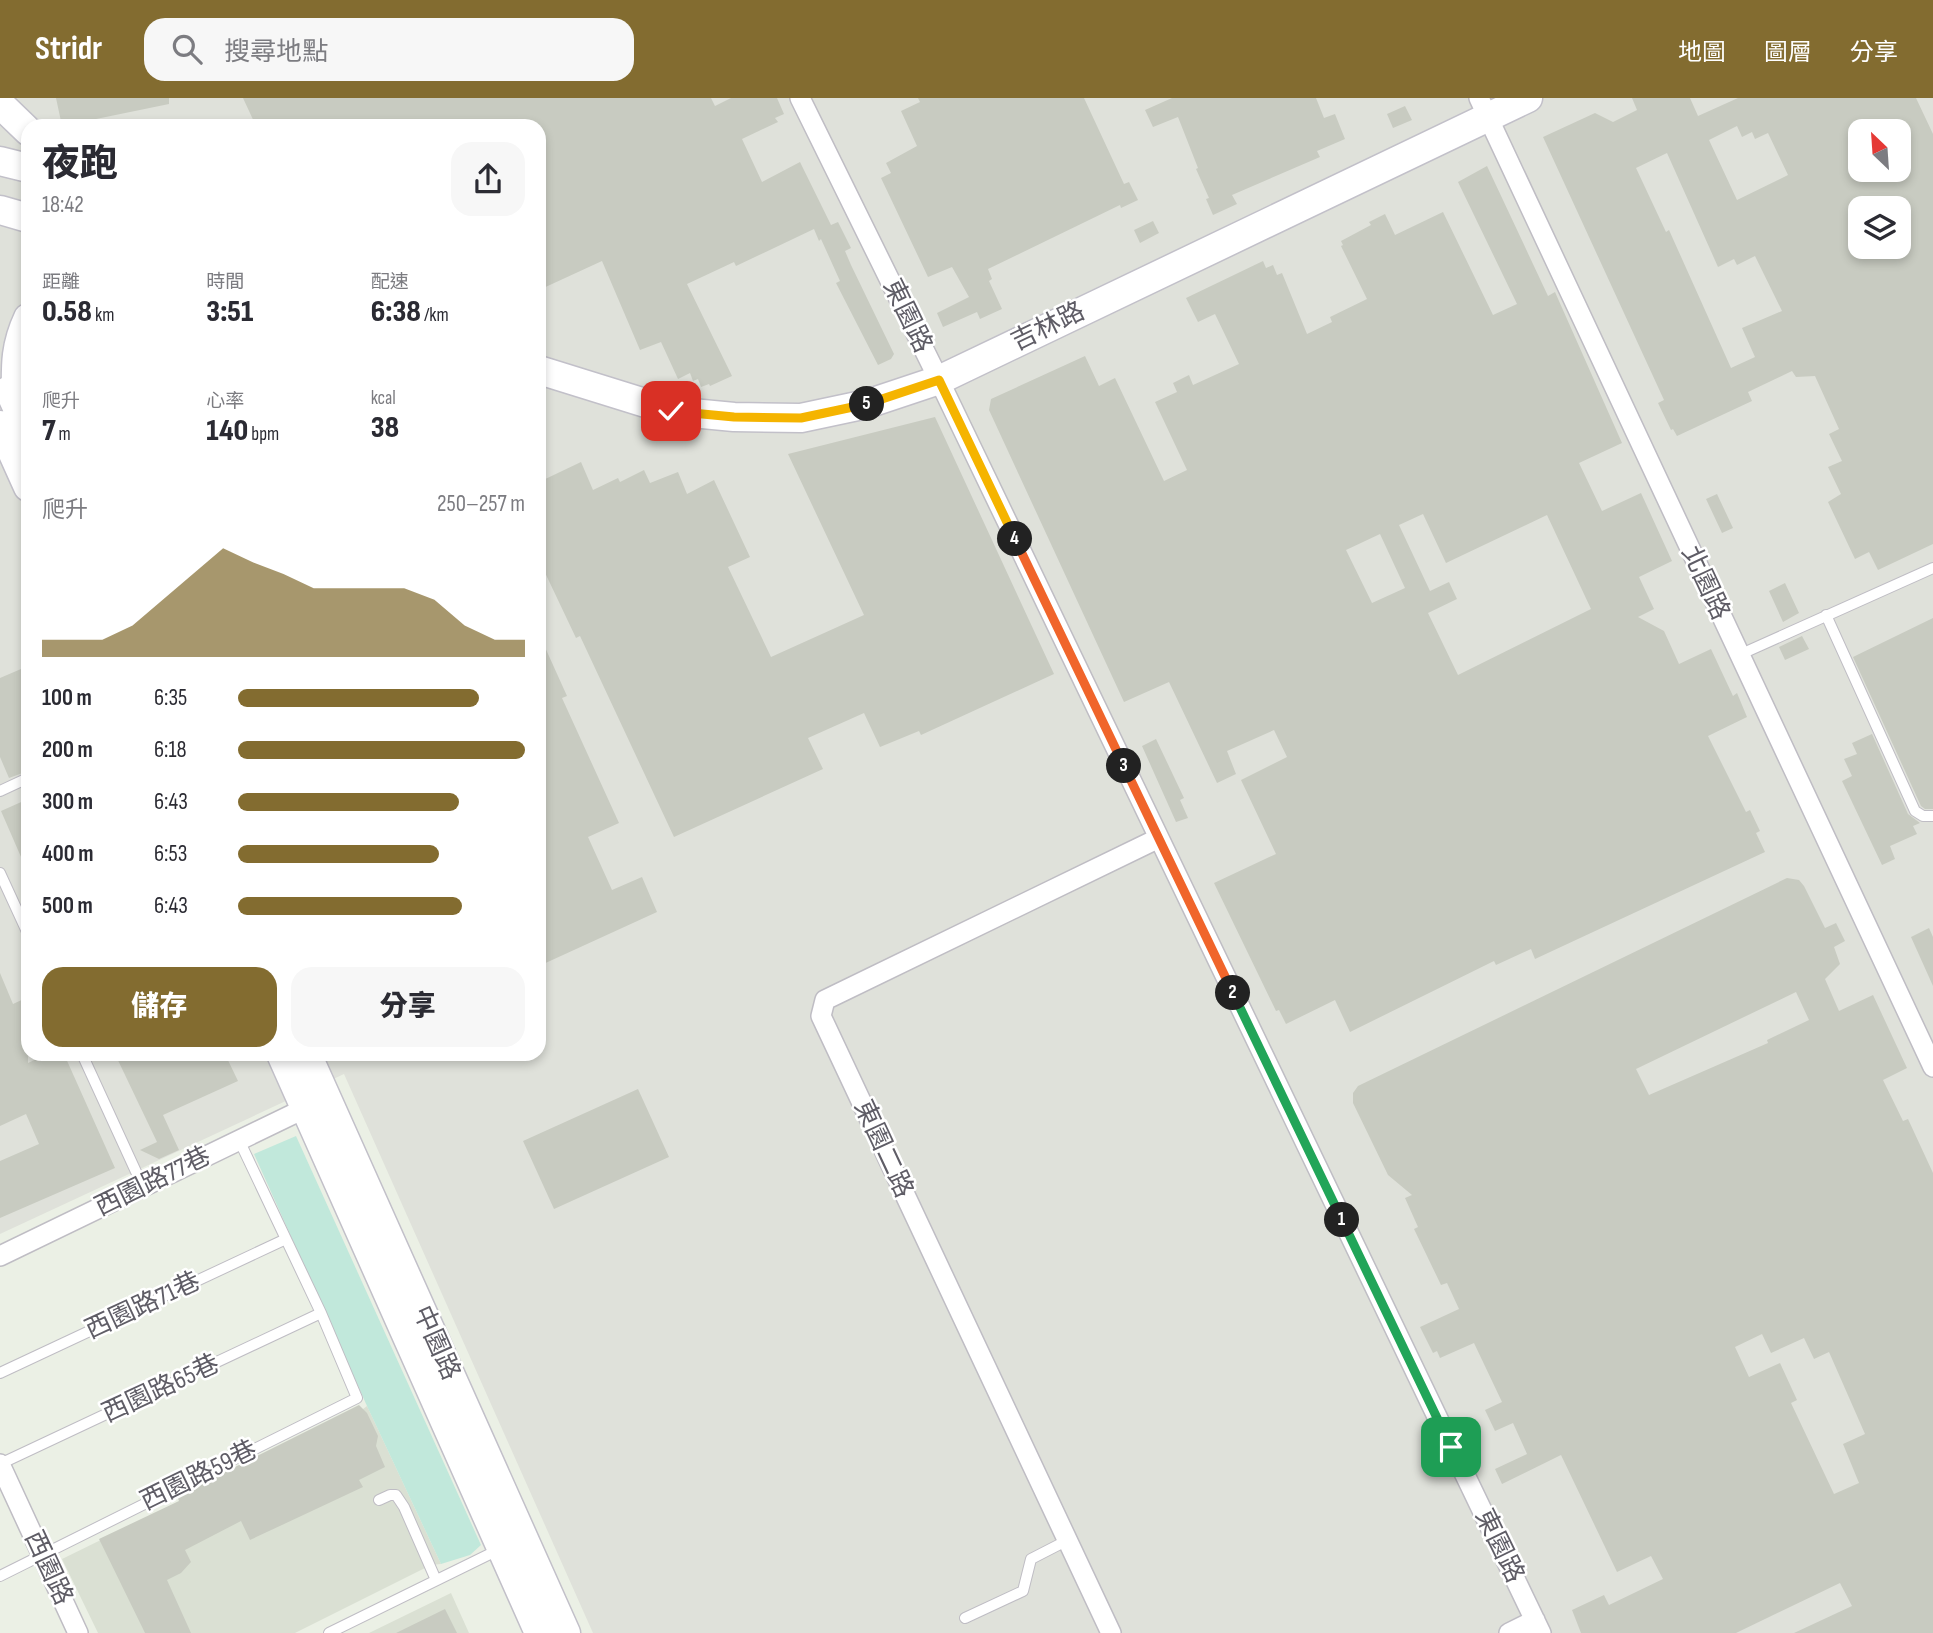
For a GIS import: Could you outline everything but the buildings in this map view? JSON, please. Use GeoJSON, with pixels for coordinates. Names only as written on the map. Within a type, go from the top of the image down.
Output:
{"type":"FeatureCollection","features":[{"type":"Feature","properties":{"kind":"street","name":"東園路"},"geometry":{"type":"LineString","coordinates":[[800,98],[939,380],[1538,1627]]}},
{"type":"Feature","properties":{"kind":"street","name":"吉林路"},"geometry":{"type":"LineString","coordinates":[[546,372],[671,411],[734,417],[801,418],[867,404],[939,380],[1483,108],[1528,98]]}},
{"type":"Feature","properties":{"kind":"street"},"geometry":{"type":"LineString","coordinates":[[0,104],[21,124]]}},
{"type":"Feature","properties":{"kind":"street","name":"北園路"},"geometry":{"type":"LineString","coordinates":[[1483,108],[1933,1067]]}},
{"type":"Feature","properties":{"kind":"street"},"geometry":{"type":"LineString","coordinates":[[0,161],[21,166]]}},
{"type":"Feature","properties":{"kind":"street"},"geometry":{"type":"LineString","coordinates":[[0,210],[21,216]]}},
{"type":"Feature","properties":{"kind":"street"},"geometry":{"type":"LineString","coordinates":[[8,415],[21,333]]}},
{"type":"Feature","properties":{"kind":"street"},"geometry":{"type":"LineString","coordinates":[[0,369],[8,415],[21,462]]}},
{"type":"Feature","properties":{"kind":"street","name":"東園二路"},"geometry":{"type":"LineString","coordinates":[[1111,1633],[821,1016],[824,1000],[1159,838]]}},
{"type":"Feature","properties":{"kind":"street","name":"中園路"},"geometry":{"type":"LineString","coordinates":[[286,1061],[316,1103],[513,1543],[566,1633]]}},
{"type":"Feature","properties":{"kind":"street","name":"中園路"},"geometry":{"type":"LineString","coordinates":[[308,1061],[316,1103]]}},
{"type":"Feature","properties":{"kind":"street","name":"西園路77巷"},"geometry":{"type":"LineString","coordinates":[[0,1256],[316,1103]]}},
{"type":"Feature","properties":{"kind":"street","name":"西園路"},"geometry":{"type":"LineString","coordinates":[[0,1464],[5,1487],[42,1555],[78,1633]]}},
{"type":"Feature","properties":{"kind":"street","name":"中園路"},"geometry":{"type":"LineString","coordinates":[[513,1543],[539,1633]]}},
{"type":"Feature","properties":{"kind":"street"},"geometry":{"type":"LineString","coordinates":[[1509,1633],[1538,1627]]}},
{"type":"Feature","properties":{"kind":"lane"},"geometry":{"type":"LineString","coordinates":[[1739,655],[1933,568]]}},
{"type":"Feature","properties":{"kind":"lane"},"geometry":{"type":"LineString","coordinates":[[1826,615],[1915,811],[1923,816],[1933,816]]}},
{"type":"Feature","properties":{"kind":"lane"},"geometry":{"type":"LineString","coordinates":[[0,791],[21,781]]}},
{"type":"Feature","properties":{"kind":"lane"},"geometry":{"type":"LineString","coordinates":[[0,873],[21,919]]}},
{"type":"Feature","properties":{"kind":"lane"},"geometry":{"type":"LineString","coordinates":[[85,1061],[143,1187]]}},
{"type":"Feature","properties":{"kind":"lane"},"geometry":{"type":"LineString","coordinates":[[239,1140],[321,1313]]}},
{"type":"Feature","properties":{"kind":"lane","name":"西園路71巷"},"geometry":{"type":"LineString","coordinates":[[0,1373],[286,1239]]}},
{"type":"Feature","properties":{"kind":"lane","name":"西園路59巷"},"geometry":{"type":"LineString","coordinates":[[0,1576],[357,1398],[321,1313]]}},
{"type":"Feature","properties":{"kind":"lane","name":"西園路65巷"},"geometry":{"type":"LineString","coordinates":[[0,1464],[321,1313]]}},
{"type":"Feature","properties":{"kind":"lane"},"geometry":{"type":"LineString","coordinates":[[379,1500],[396,1495],[404,1507],[436,1580]]}},
{"type":"Feature","properties":{"kind":"lane"},"geometry":{"type":"LineString","coordinates":[[965,1618],[1023,1591],[1031,1559],[1066,1541]]}},
{"type":"Feature","properties":{"kind":"lane"},"geometry":{"type":"LineString","coordinates":[[329,1633],[513,1543]]}},
{"type":"Feature","properties":{"kind":"shaded area"},"geometry":{"type":"Polygon","coordinates":[[[0,98],[1933,98],[1933,1633],[593,1633],[344,1074],[0,1234],[0,98]]]}},
{"type":"Feature","properties":{"kind":"shaded area"},"geometry":{"type":"Polygon","coordinates":[[[296,1136],[481,1545],[470,1555],[441,1564],[254,1154],[296,1136]]]}},
{"type":"Feature","properties":{"kind":"shaded area"},"geometry":{"type":"Polygon","coordinates":[[[367,1406],[441,1564],[431,1565],[295,1633],[98,1633],[62,1559],[354,1416],[367,1406]]]}},
{"type":"Feature","properties":{"kind":"shaded area"},"geometry":{"type":"Polygon","coordinates":[[[451,1593],[469,1633],[369,1633],[451,1593]]]}},
{"type":"Feature","properties":{"kind":"route"},"geometry":{"type":"LineString","coordinates":[[671,411],[734,417],[801,418],[867,404],[939,380],[1451,1447]]}}]}
